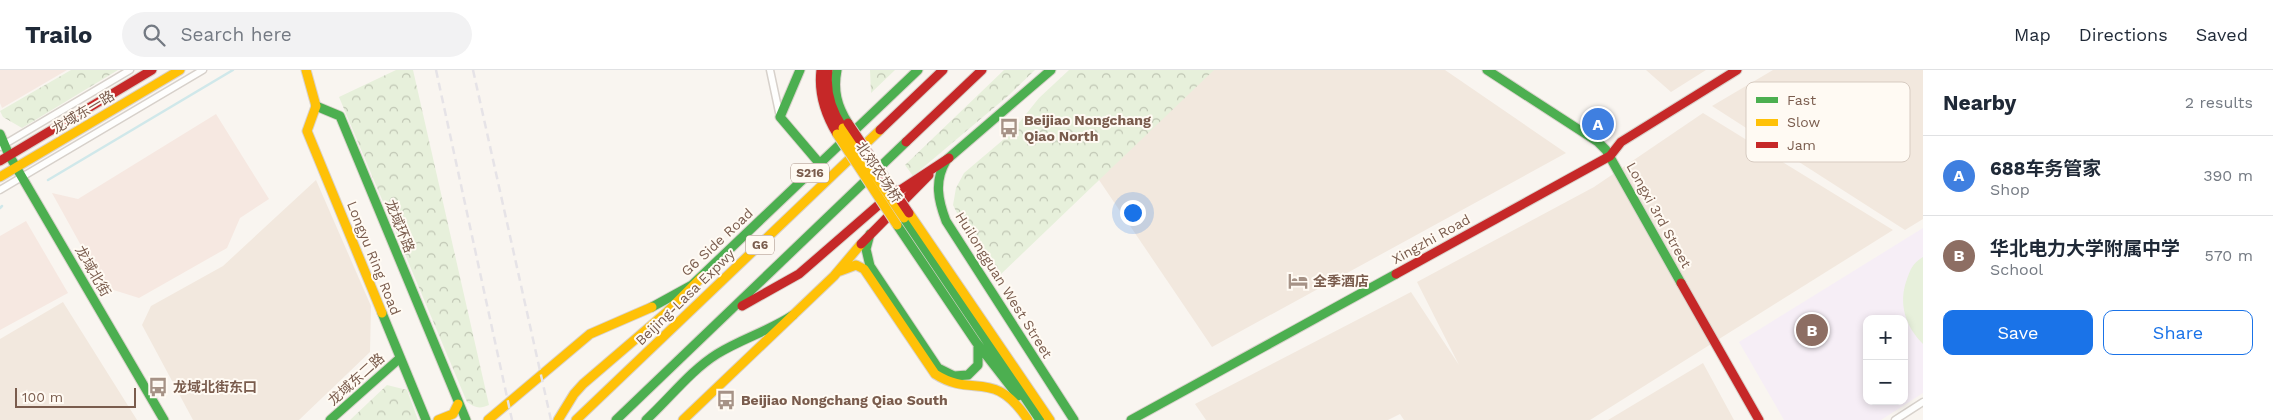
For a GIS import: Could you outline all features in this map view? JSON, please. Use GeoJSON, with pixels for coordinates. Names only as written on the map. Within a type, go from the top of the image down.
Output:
{"type":"FeatureCollection","features":[{"type":"Feature","properties":{"kind":"main road","name":"龙域东一路"},"geometry":{"type":"LineString","coordinates":[[0,161],[152,70]]}},
{"type":"Feature","properties":{"kind":"main road","name":"龙域东一路"},"geometry":{"type":"LineString","coordinates":[[0,177],[180,70]]}},
{"type":"Feature","properties":{"kind":"main road"},"geometry":{"type":"LineString","coordinates":[[306,70],[316,106]]}},
{"type":"Feature","properties":{"kind":"main road"},"geometry":{"type":"LineString","coordinates":[[800,70],[780,117],[820,164]]}},
{"type":"Feature","properties":{"kind":"main road"},"geometry":{"type":"LineString","coordinates":[[821,70],[819,86],[822,104],[843,129]]}},
{"type":"Feature","properties":{"kind":"main road"},"geometry":{"type":"LineString","coordinates":[[828,70],[827,92],[832,108],[843,129]]}},
{"type":"Feature","properties":{"kind":"main road"},"geometry":{"type":"LineString","coordinates":[[837,70],[835,84],[843,129]]}},
{"type":"Feature","properties":{"kind":"main road","name":"G6 Side Road"},"geometry":{"type":"LineString","coordinates":[[488,420],[590,334],[665,301],[702,277],[918,70]]}},
{"type":"Feature","properties":{"kind":"main road","name":"Beijing-Lasa Expwy"},"geometry":{"type":"LineString","coordinates":[[576,420],[943,70]]}},
{"type":"Feature","properties":{"kind":"main road","name":"G6"},"geometry":{"type":"LineString","coordinates":[[616,420],[982,70]]}},
{"type":"Feature","properties":{"kind":"main road"},"geometry":{"type":"LineString","coordinates":[[683,420],[834,276],[872,231],[902,200],[1051,70]]}},
{"type":"Feature","properties":{"kind":"main road","name":"Longxi 3rd Street"},"geometry":{"type":"LineString","coordinates":[[1487,70],[1598,142],[1610,156],[1758,420]]}},
{"type":"Feature","properties":{"kind":"main road","name":"Xingzhi Road"},"geometry":{"type":"LineString","coordinates":[[1131,420],[1610,156],[1621,142],[1737,70]]}},
{"type":"Feature","properties":{"kind":"main road","name":"Longyu Ring Road"},"geometry":{"type":"LineString","coordinates":[[316,106],[307,131],[400,358],[428,419]]}},
{"type":"Feature","properties":{"kind":"main road","name":"龙域环路"},"geometry":{"type":"LineString","coordinates":[[316,106],[340,116],[458,404]]}},
{"type":"Feature","properties":{"kind":"main road","name":"北郊农场桥"},"geometry":{"type":"LineString","coordinates":[[843,129],[904,219]]}},
{"type":"Feature","properties":{"kind":"main road","name":"北郊农场桥"},"geometry":{"type":"LineString","coordinates":[[843,129],[904,219]]}},
{"type":"Feature","properties":{"kind":"main road","name":"龙域北街"},"geometry":{"type":"LineString","coordinates":[[0,134],[2,146],[10,155],[164,420]]}},
{"type":"Feature","properties":{"kind":"main road"},"geometry":{"type":"LineString","coordinates":[[729,313],[799,274],[882,202],[949,158]]}},
{"type":"Feature","properties":{"kind":"main road","name":"Huilongguan West Street"},"geometry":{"type":"LineString","coordinates":[[949,158],[941,169],[938,180],[940,204],[946,220],[1074,420]]}},
{"type":"Feature","properties":{"kind":"main road"},"geometry":{"type":"LineString","coordinates":[[904,219],[976,342],[1035,420]]}},
{"type":"Feature","properties":{"kind":"main road"},"geometry":{"type":"LineString","coordinates":[[904,219],[1040,420]]}},
{"type":"Feature","properties":{"kind":"main road"},"geometry":{"type":"LineString","coordinates":[[904,219],[1050,420]]}},
{"type":"Feature","properties":{"kind":"main road"},"geometry":{"type":"LineString","coordinates":[[872,231],[866,244],[870,266],[938,368],[947,374],[957,377],[974,372],[980,360],[976,342]]}},
{"type":"Feature","properties":{"kind":"main road"},"geometry":{"type":"LineString","coordinates":[[834,276],[850,266],[862,267],[935,374],[953,384],[983,385],[1001,391],[1014,402],[1028,420]]}},
{"type":"Feature","properties":{"kind":"main road"},"geometry":{"type":"LineString","coordinates":[[558,420],[574,394],[583,384],[667,312],[702,277]]}},
{"type":"Feature","properties":{"kind":"main road"},"geometry":{"type":"LineString","coordinates":[[646,420],[708,360],[729,347],[776,326],[794,314]]}},
{"type":"Feature","properties":{"kind":"main road","name":"龙域东二路"},"geometry":{"type":"LineString","coordinates":[[330,420],[400,358]]}},
{"type":"Feature","properties":{"kind":"main road"},"geometry":{"type":"LineString","coordinates":[[438,420],[453,414],[458,404]]}},
{"type":"Feature","properties":{"kind":"main road"},"geometry":{"type":"LineString","coordinates":[[458,404],[466,420]]}},
{"type":"Feature","properties":{"kind":"street"},"geometry":{"type":"LineString","coordinates":[[2,146],[130,70]]}},
{"type":"Feature","properties":{"kind":"street"},"geometry":{"type":"LineString","coordinates":[[0,190],[203,70]]}},
{"type":"Feature","properties":{"kind":"street"},"geometry":{"type":"LineString","coordinates":[[770,70],[780,117]]}},
{"type":"Feature","properties":{"kind":"street"},"geometry":{"type":"LineString","coordinates":[[1895,420],[1923,402]]}},
{"type":"Feature","properties":{"kind":"shaded area"},"geometry":{"type":"Polygon","coordinates":[[[0,70],[67,70],[2,108],[0,103],[0,70]]]}},
{"type":"Feature","properties":{"kind":"shaded area"},"geometry":{"type":"Polygon","coordinates":[[[1213,70],[1445,70],[1566,153],[1212,347],[1097,177],[1213,70]]]}},
{"type":"Feature","properties":{"kind":"shaded area"},"geometry":{"type":"Polygon","coordinates":[[[1646,70],[1706,70],[1671,92],[1646,70]]]}},
{"type":"Feature","properties":{"kind":"shaded area"},"geometry":{"type":"Polygon","coordinates":[[[1773,70],[1923,70],[1923,219],[1905,230],[1799,162],[1910,162],[1910,82],[1753,82],[1773,70]]]}},
{"type":"Feature","properties":{"kind":"shaded area"},"geometry":{"type":"Polygon","coordinates":[[[1746,86],[1746,128],[1712,106],[1746,86]]]}},
{"type":"Feature","properties":{"kind":"shaded area"},"geometry":{"type":"Polygon","coordinates":[[[1703,113],[1746,139],[1746,162],[1783,162],[1893,230],[1590,420],[1404,420],[1400,414],[1388,420],[1206,420],[1195,404],[1411,292],[1459,365],[1417,282],[1594,187],[1703,113]]]}},
{"type":"Feature","properties":{"kind":"shaded area"},"geometry":{"type":"Polygon","coordinates":[[[216,114],[269,199],[240,218],[227,248],[139,298],[104,287],[52,193],[78,199],[216,114]]]}},
{"type":"Feature","properties":{"kind":"shaded area"},"geometry":{"type":"Polygon","coordinates":[[[316,180],[371,306],[370,352],[299,420],[193,420],[142,325],[151,306],[223,266],[316,180]]]}},
{"type":"Feature","properties":{"kind":"shaded area"},"geometry":{"type":"Polygon","coordinates":[[[26,221],[68,293],[0,330],[0,236],[26,221]]]}},
{"type":"Feature","properties":{"kind":"shaded area"},"geometry":{"type":"Polygon","coordinates":[[[1923,228],[1923,393],[1908,403],[1908,315],[1863,315],[1863,405],[1904,405],[1881,420],[1784,420],[1739,342],[1923,228]]]}},
{"type":"Feature","properties":{"kind":"shaded area"},"geometry":{"type":"Polygon","coordinates":[[[63,302],[137,420],[0,420],[0,339],[63,302]]]}},
{"type":"Feature","properties":{"kind":"shaded area"},"geometry":{"type":"Polygon","coordinates":[[[1703,363],[1734,420],[1608,420],[1703,363]]]}},
{"type":"Feature","properties":{"kind":"green space"},"geometry":{"type":"Polygon","coordinates":[[[71,70],[118,70],[22,128],[3,117],[0,111],[71,70]]]}},
{"type":"Feature","properties":{"kind":"green space"},"geometry":{"type":"Polygon","coordinates":[[[396,70],[413,70],[489,405],[483,407],[475,407],[467,402],[339,97],[396,70]]]}},
{"type":"Feature","properties":{"kind":"green space"},"geometry":{"type":"Polygon","coordinates":[[[870,70],[895,70],[871,93],[870,70]]]}},
{"type":"Feature","properties":{"kind":"green space"},"geometry":{"type":"Polygon","coordinates":[[[1004,70],[1035,70],[1009,95],[913,176],[905,165],[1004,70]]]}},
{"type":"Feature","properties":{"kind":"green space"},"geometry":{"type":"Polygon","coordinates":[[[1069,70],[1214,70],[1000,275],[959,217],[953,205],[956,188],[964,173],[1010,134],[1039,98],[1069,70]]]}},
{"type":"Feature","properties":{"kind":"green space"},"geometry":{"type":"Polygon","coordinates":[[[1923,257],[1923,344],[1912,330],[1903,305],[1904,288],[1911,269],[1923,257]]]}},
{"type":"Feature","properties":{"kind":"green space"},"geometry":{"type":"Polygon","coordinates":[[[387,385],[407,390],[418,420],[350,420],[387,385]]]}},
{"type":"Feature","properties":{"kind":"waterway"},"geometry":{"type":"LineString","coordinates":[[48,180],[233,70]]}},
{"type":"Feature","properties":{"kind":"railway"},"geometry":{"type":"LineString","coordinates":[[436,70],[512,420]]}},
{"type":"Feature","properties":{"kind":"railway"},"geometry":{"type":"LineString","coordinates":[[473,70],[551,420]]}},
{"type":"Feature","properties":{"kind":"traffic: fast"},"geometry":{"type":"LineString","coordinates":[[800,70],[780,117],[820,164]]}},
{"type":"Feature","properties":{"kind":"traffic: fast"},"geometry":{"type":"LineString","coordinates":[[837,70],[835,84],[837,98],[848,123]]}},
{"type":"Feature","properties":{"kind":"traffic: fast"},"geometry":{"type":"LineString","coordinates":[[652,307],[692,285],[918,70]]}},
{"type":"Feature","properties":{"kind":"traffic: fast"},"geometry":{"type":"LineString","coordinates":[[944,162],[1051,70]]}},
{"type":"Feature","properties":{"kind":"traffic: fast"},"geometry":{"type":"LineString","coordinates":[[1487,70],[1598,142],[1606,150],[1681,283]]}},
{"type":"Feature","properties":{"kind":"traffic: fast"},"geometry":{"type":"LineString","coordinates":[[316,106],[340,116],[466,420]]}},
{"type":"Feature","properties":{"kind":"traffic: fast"},"geometry":{"type":"LineString","coordinates":[[0,134],[9,155],[164,420]]}},
{"type":"Feature","properties":{"kind":"traffic: fast"},"geometry":{"type":"LineString","coordinates":[[616,420],[906,142]]}},
{"type":"Feature","properties":{"kind":"traffic: fast"},"geometry":{"type":"LineString","coordinates":[[946,161],[942,168],[939,183],[939,198],[946,221],[1074,420]]}},
{"type":"Feature","properties":{"kind":"traffic: fast"},"geometry":{"type":"LineString","coordinates":[[904,218],[1040,420]]}},
{"type":"Feature","properties":{"kind":"traffic: fast"},"geometry":{"type":"LineString","coordinates":[[897,225],[976,342],[1018,396]]}},
{"type":"Feature","properties":{"kind":"traffic: fast"},"geometry":{"type":"LineString","coordinates":[[870,234],[866,249],[870,266],[938,368],[954,376],[968,375],[978,365],[978,347]]}},
{"type":"Feature","properties":{"kind":"traffic: fast"},"geometry":{"type":"LineString","coordinates":[[1131,420],[1396,274]]}},
{"type":"Feature","properties":{"kind":"traffic: fast"},"geometry":{"type":"LineString","coordinates":[[382,313],[426,420]]}},
{"type":"Feature","properties":{"kind":"traffic: fast"},"geometry":{"type":"LineString","coordinates":[[646,420],[707,361],[726,349],[793,315]]}},
{"type":"Feature","properties":{"kind":"traffic: fast"},"geometry":{"type":"LineString","coordinates":[[330,420],[400,358]]}},
{"type":"Feature","properties":{"kind":"traffic: slow"},"geometry":{"type":"LineString","coordinates":[[0,177],[180,70]]}},
{"type":"Feature","properties":{"kind":"traffic: slow"},"geometry":{"type":"LineString","coordinates":[[306,70],[316,106],[307,131],[382,313]]}},
{"type":"Feature","properties":{"kind":"traffic: slow"},"geometry":{"type":"LineString","coordinates":[[843,128],[904,218]]}},
{"type":"Feature","properties":{"kind":"traffic: slow"},"geometry":{"type":"LineString","coordinates":[[576,420],[880,130]]}},
{"type":"Feature","properties":{"kind":"traffic: slow"},"geometry":{"type":"LineString","coordinates":[[837,134],[897,225]]}},
{"type":"Feature","properties":{"kind":"traffic: slow"},"geometry":{"type":"LineString","coordinates":[[909,213],[1050,420]]}},
{"type":"Feature","properties":{"kind":"traffic: slow"},"geometry":{"type":"LineString","coordinates":[[683,420],[834,276],[861,244]]}},
{"type":"Feature","properties":{"kind":"traffic: slow"},"geometry":{"type":"LineString","coordinates":[[840,271],[856,265],[864,269],[935,374],[949,381],[983,386],[1004,394],[1016,404],[1028,420]]}},
{"type":"Feature","properties":{"kind":"traffic: slow"},"geometry":{"type":"LineString","coordinates":[[558,420],[574,394],[583,384],[667,312],[702,277]]}},
{"type":"Feature","properties":{"kind":"traffic: slow"},"geometry":{"type":"LineString","coordinates":[[488,420],[590,334],[652,307]]}},
{"type":"Feature","properties":{"kind":"traffic: slow"},"geometry":{"type":"LineString","coordinates":[[438,420],[453,414],[458,404]]}},
{"type":"Feature","properties":{"kind":"traffic: jam"},"geometry":{"type":"LineString","coordinates":[[0,161],[152,70]]}},
{"type":"Feature","properties":{"kind":"traffic: jam"},"geometry":{"type":"LineString","coordinates":[[821,70],[820,79],[823,104],[837,134]]}},
{"type":"Feature","properties":{"kind":"traffic: jam"},"geometry":{"type":"LineString","coordinates":[[828,70],[827,86],[830,101],[843,128]]}},
{"type":"Feature","properties":{"kind":"traffic: jam"},"geometry":{"type":"LineString","coordinates":[[880,130],[943,70]]}},
{"type":"Feature","properties":{"kind":"traffic: jam"},"geometry":{"type":"LineString","coordinates":[[906,142],[982,70]]}},
{"type":"Feature","properties":{"kind":"traffic: jam"},"geometry":{"type":"LineString","coordinates":[[1396,274],[1610,156],[1621,142],[1737,70]]}},
{"type":"Feature","properties":{"kind":"traffic: jam"},"geometry":{"type":"LineString","coordinates":[[848,123],[909,213]]}},
{"type":"Feature","properties":{"kind":"traffic: jam"},"geometry":{"type":"LineString","coordinates":[[742,306],[799,274],[882,202],[949,158]]}},
{"type":"Feature","properties":{"kind":"traffic: jam"},"geometry":{"type":"LineString","coordinates":[[861,244],[929,175]]}},
{"type":"Feature","properties":{"kind":"traffic: jam"},"geometry":{"type":"LineString","coordinates":[[1681,283],[1759,420]]}},
{"type":"Feature","properties":{"kind":"place","name":"688车务管家"},"geometry":{"type":"Point","coordinates":[1598,124]}},
{"type":"Feature","properties":{"kind":"place","name":"Beijiao Nongchang Qiao North"},"geometry":{"type":"Point","coordinates":[1009,128]}},
{"type":"Feature","properties":{"kind":"place","name":"全季酒店"},"geometry":{"type":"Point","coordinates":[1298,281]}},
{"type":"Feature","properties":{"kind":"place","name":"华北电力大学附属中学"},"geometry":{"type":"Point","coordinates":[1812,330]}},
{"type":"Feature","properties":{"kind":"place","name":"龙域北街东口"},"geometry":{"type":"Point","coordinates":[158,387]}},
{"type":"Feature","properties":{"kind":"place","name":"Beijiao Nongchang Qiao South"},"geometry":{"type":"Point","coordinates":[726,400]}}]}
